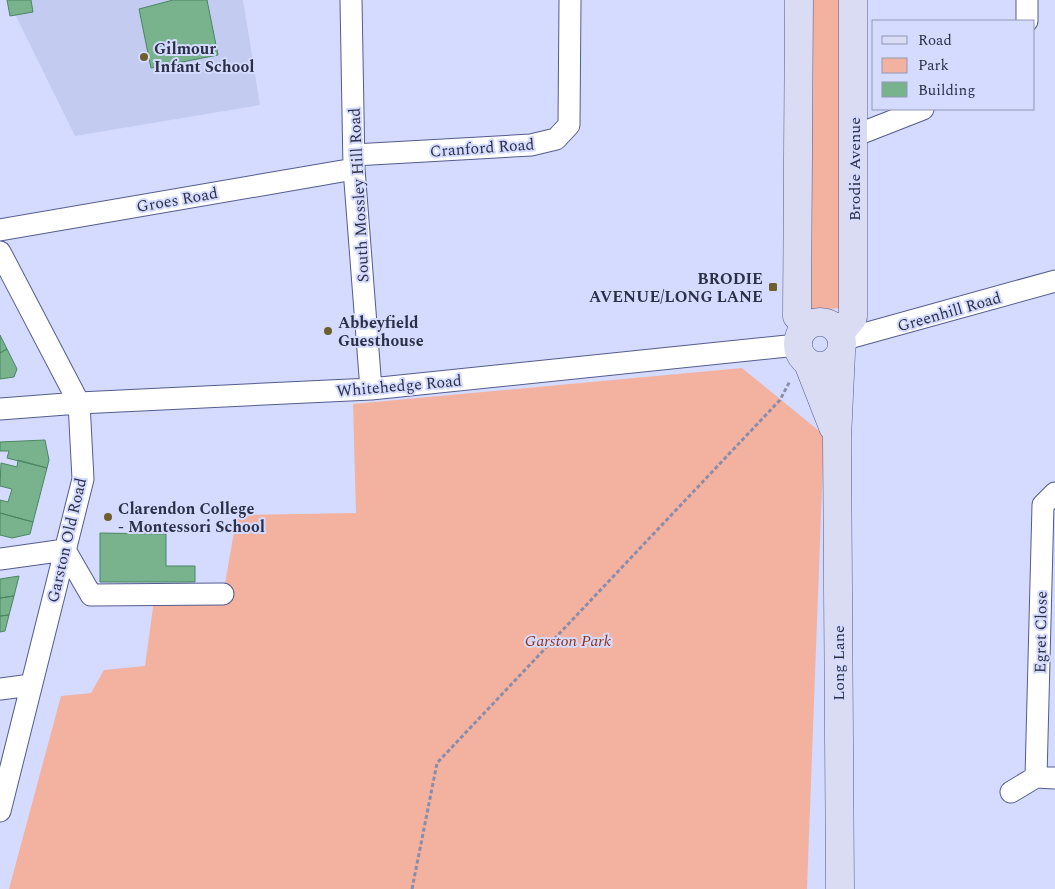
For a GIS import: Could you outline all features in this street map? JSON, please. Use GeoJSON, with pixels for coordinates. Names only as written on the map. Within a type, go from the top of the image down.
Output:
{"type":"FeatureCollection","features":[{"type":"Feature","properties":{"kind":"street","name":"South Mossley Hill Road"},"geometry":{"type":"LineString","coordinates":[[351,0],[354,162],[370,389]]}},
{"type":"Feature","properties":{"kind":"street","name":"Cranford Road"},"geometry":{"type":"LineString","coordinates":[[354,162],[530,145],[556,139],[569,124],[570,0]]}},
{"type":"Feature","properties":{"kind":"street"},"geometry":{"type":"LineString","coordinates":[[799,0],[797,316],[803,348],[823,367],[830,364],[841,342],[828,323],[820,321],[803,348]]}},
{"type":"Feature","properties":{"kind":"street","name":"Brodie Avenue"},"geometry":{"type":"LineString","coordinates":[[841,342],[853,317],[853,0]]}},
{"type":"Feature","properties":{"kind":"street"},"geometry":{"type":"LineString","coordinates":[[1027,0],[1027,20]]}},
{"type":"Feature","properties":{"kind":"street"},"geometry":{"type":"LineString","coordinates":[[854,136],[920,110]]}},
{"type":"Feature","properties":{"kind":"street","name":"Groes Road"},"geometry":{"type":"LineString","coordinates":[[0,230],[354,162]]}},
{"type":"Feature","properties":{"kind":"street","name":"Garston Old Road"},"geometry":{"type":"LineString","coordinates":[[0,252],[79,403],[83,479],[0,811]]}},
{"type":"Feature","properties":{"kind":"street","name":"Greenhill Road"},"geometry":{"type":"LineString","coordinates":[[841,342],[1055,281]]}},
{"type":"Feature","properties":{"kind":"street","name":"Long Lane"},"geometry":{"type":"LineString","coordinates":[[840,889],[837,438],[841,342]]}},
{"type":"Feature","properties":{"kind":"street","name":"Whitehedge Road"},"geometry":{"type":"LineString","coordinates":[[0,408],[370,389],[803,348]]}},
{"type":"Feature","properties":{"kind":"street","name":"Long Lane"},"geometry":{"type":"LineString","coordinates":[[803,348],[837,438]]}},
{"type":"Feature","properties":{"kind":"street","name":"Egret Close"},"geometry":{"type":"LineString","coordinates":[[1045,778],[1047,663],[1043,504],[1055,493]]}},
{"type":"Feature","properties":{"kind":"street"},"geometry":{"type":"LineString","coordinates":[[0,559],[65,550],[91,595],[223,594]]}},
{"type":"Feature","properties":{"kind":"street"},"geometry":{"type":"LineString","coordinates":[[0,689],[31,685]]}},
{"type":"Feature","properties":{"kind":"street"},"geometry":{"type":"LineString","coordinates":[[1011,792],[1045,778]]}},
{"type":"Feature","properties":{"kind":"path"},"geometry":{"type":"LineString","coordinates":[[412,889],[437,763],[780,400],[803,348]]}},
{"type":"Feature","properties":{"kind":"shaded area","name":"Gilmour Infant School"},"geometry":{"type":"Polygon","coordinates":[[[11,0],[243,0],[260,105],[75,136],[13,10],[11,0]]]}},
{"type":"Feature","properties":{"kind":"green space"},"geometry":{"type":"Polygon","coordinates":[[[811,0],[843,0],[845,308],[809,310],[811,0]]]}},
{"type":"Feature","properties":{"kind":"green space","name":"Garston Park"},"geometry":{"type":"Polygon","coordinates":[[[742,368],[824,435],[807,889],[9,889],[61,696],[91,693],[104,670],[145,666],[155,593],[224,589],[237,515],[356,513],[353,404],[742,368]]]}},
{"type":"Feature","properties":{"kind":"building"},"geometry":{"type":"Polygon","coordinates":[[[7,0],[31,0],[33,12],[10,16],[7,0]]]}},
{"type":"Feature","properties":{"kind":"building"},"geometry":{"type":"Polygon","coordinates":[[[173,0],[207,0],[218,55],[151,68],[139,9],[173,0]]]}},
{"type":"Feature","properties":{"kind":"building"},"geometry":{"type":"Polygon","coordinates":[[[0,335],[7,349],[0,353],[0,335]]]}},
{"type":"Feature","properties":{"kind":"building"},"geometry":{"type":"Polygon","coordinates":[[[7,349],[17,369],[14,377],[0,379],[0,353],[7,349]]]}},
{"type":"Feature","properties":{"kind":"building"},"geometry":{"type":"Polygon","coordinates":[[[45,440],[49,460],[47,468],[7,458],[9,451],[0,451],[0,442],[45,440]]]}},
{"type":"Feature","properties":{"kind":"building"},"geometry":{"type":"Polygon","coordinates":[[[18,460],[47,468],[33,522],[0,513],[0,500],[8,502],[12,489],[0,486],[1,463],[17,467],[18,460]]]}},
{"type":"Feature","properties":{"kind":"building"},"geometry":{"type":"Polygon","coordinates":[[[0,513],[33,522],[30,534],[12,538],[0,535],[0,513]]]}},
{"type":"Feature","properties":{"kind":"building"},"geometry":{"type":"Polygon","coordinates":[[[100,533],[166,534],[166,566],[195,566],[195,582],[100,582],[100,533]]]}},
{"type":"Feature","properties":{"kind":"building"},"geometry":{"type":"Polygon","coordinates":[[[19,576],[14,596],[0,598],[0,579],[19,576]]]}},
{"type":"Feature","properties":{"kind":"building"},"geometry":{"type":"Polygon","coordinates":[[[14,596],[9,615],[0,616],[0,598],[14,596]]]}},
{"type":"Feature","properties":{"kind":"building"},"geometry":{"type":"Polygon","coordinates":[[[9,615],[5,631],[0,632],[0,616],[9,615]]]}},
{"type":"Feature","properties":{"kind":"place","name":"Gilmour Infant School"},"geometry":{"type":"Point","coordinates":[144,57]}},
{"type":"Feature","properties":{"kind":"place","name":"BRODIE AVENUE/LONG LANE"},"geometry":{"type":"Point","coordinates":[773,287]}},
{"type":"Feature","properties":{"kind":"place","name":"Abbeyfield Guesthouse"},"geometry":{"type":"Point","coordinates":[328,331]}},
{"type":"Feature","properties":{"kind":"place","name":"Clarendon College - Montessori School"},"geometry":{"type":"Point","coordinates":[108,517]}}]}
